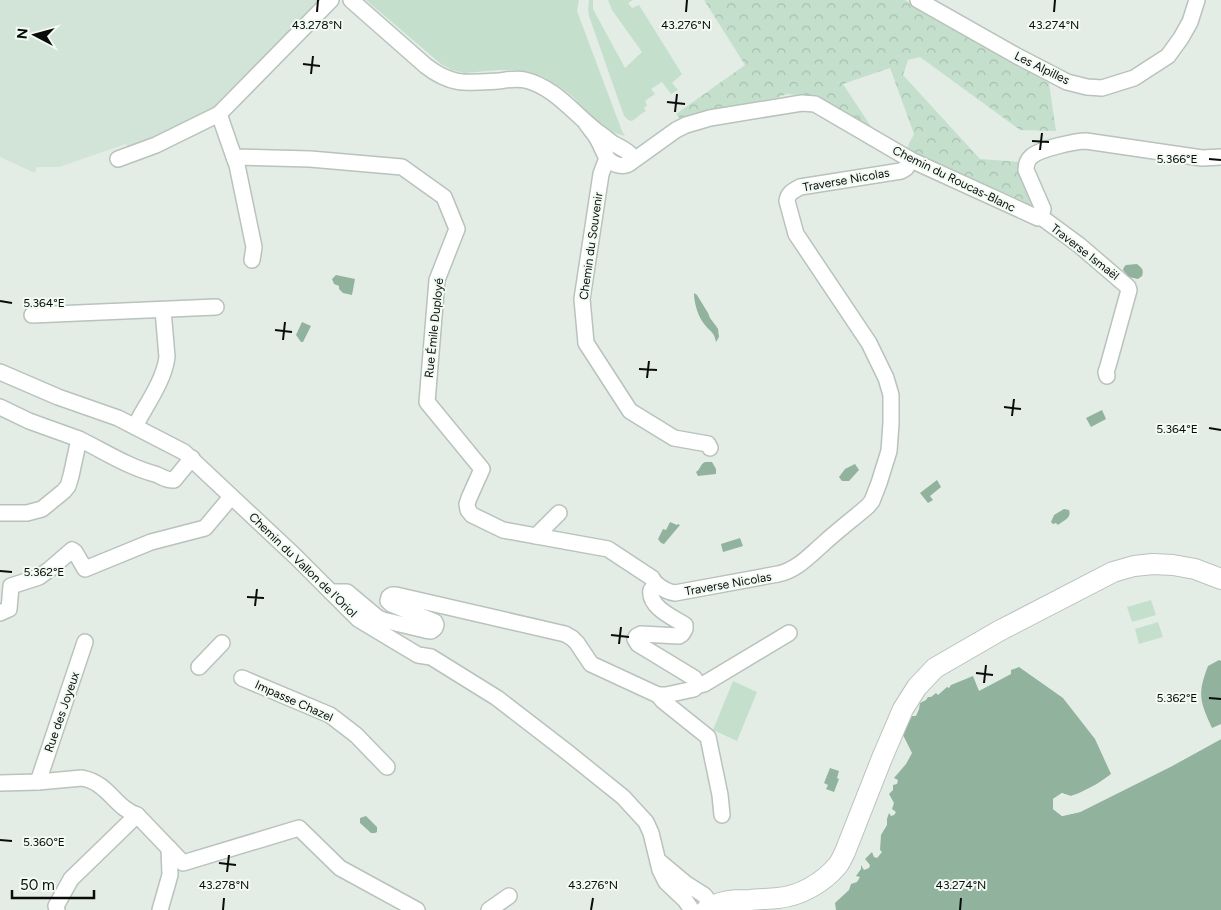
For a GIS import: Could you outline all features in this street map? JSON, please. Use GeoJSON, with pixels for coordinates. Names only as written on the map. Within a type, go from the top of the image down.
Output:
{"type":"FeatureCollection","features":[{"type":"Feature","properties":{"kind":"main road"},"geometry":{"type":"LineString","coordinates":[[710,908],[720,902],[791,896],[810,888],[827,876],[838,865],[903,709],[917,687],[935,668],[1013,624],[1113,572],[1134,566],[1153,564],[1173,565],[1195,569],[1221,579]]}},
{"type":"Feature","properties":{"kind":"main road"},"geometry":{"type":"LineString","coordinates":[[754,910],[782,909],[814,898],[845,872],[854,857],[912,715],[926,691],[942,675],[1096,592],[1132,576],[1171,574],[1187,577],[1221,591]]}},
{"type":"Feature","properties":{"kind":"street"},"geometry":{"type":"LineString","coordinates":[[118,159],[156,145],[219,114],[331,0]]}},
{"type":"Feature","properties":{"kind":"street"},"geometry":{"type":"LineString","coordinates":[[351,0],[426,66],[454,82],[525,80],[553,93],[586,123],[628,152],[630,154],[630,164],[620,166],[607,158],[598,140],[586,123]]}},
{"type":"Feature","properties":{"kind":"street","name":"Les Alpilles"},"geometry":{"type":"LineString","coordinates":[[918,0],[1067,82],[1087,87],[1102,88],[1134,78],[1168,56],[1190,22],[1197,0]]}},
{"type":"Feature","properties":{"kind":"street","name":"Chemin du Roucas-Blanc"},"geometry":{"type":"LineString","coordinates":[[630,164],[676,130],[710,118],[802,103],[815,104],[911,160],[1034,217],[1041,217]]}},
{"type":"Feature","properties":{"kind":"street"},"geometry":{"type":"LineString","coordinates":[[219,114],[237,165],[254,248],[252,260]]}},
{"type":"Feature","properties":{"kind":"street"},"geometry":{"type":"LineString","coordinates":[[1041,217],[1043,209],[1026,170],[1028,161],[1036,153],[1076,141],[1086,141],[1202,158],[1221,157]]}},
{"type":"Feature","properties":{"kind":"street","name":"Rue Émile Duployé"},"geometry":{"type":"LineString","coordinates":[[234,157],[310,159],[402,167],[444,197],[457,229],[437,280],[428,402],[482,469],[467,504],[468,510],[472,516],[503,530],[608,549],[652,578],[655,583]]}},
{"type":"Feature","properties":{"kind":"street","name":"Chemin du Souvenir"},"geometry":{"type":"LineString","coordinates":[[607,158],[601,174],[582,299],[586,343],[630,411],[674,438],[708,444],[710,448]]}},
{"type":"Feature","properties":{"kind":"street","name":"Traverse Nicolas"},"geometry":{"type":"LineString","coordinates":[[655,583],[669,592],[675,593],[785,573],[796,567],[868,506],[872,500],[889,451],[891,395],[886,378],[869,343],[796,234],[787,202],[790,193],[800,187],[901,170],[906,168],[911,160]]}},
{"type":"Feature","properties":{"kind":"street","name":"Traverse Ismaël"},"geometry":{"type":"LineString","coordinates":[[1041,217],[1079,245],[1128,287],[1106,372],[1107,376]]}},
{"type":"Feature","properties":{"kind":"street"},"geometry":{"type":"LineString","coordinates":[[32,315],[216,307]]}},
{"type":"Feature","properties":{"kind":"street"},"geometry":{"type":"LineString","coordinates":[[135,426],[166,364],[163,310]]}},
{"type":"Feature","properties":{"kind":"street"},"geometry":{"type":"LineString","coordinates":[[0,372],[58,397]]}},
{"type":"Feature","properties":{"kind":"street"},"geometry":{"type":"LineString","coordinates":[[0,383],[29,392],[58,397]]}},
{"type":"Feature","properties":{"kind":"street","name":"Chemin du Vallon de l'Oriol"},"geometry":{"type":"LineString","coordinates":[[58,397],[118,418],[180,449],[192,458],[295,556],[358,619],[418,655],[431,657],[497,698],[611,787],[646,822],[651,833],[660,870],[666,882],[685,900],[692,910]]}},
{"type":"Feature","properties":{"kind":"street"},"geometry":{"type":"LineString","coordinates":[[0,407],[28,421],[79,439],[144,472],[169,480],[174,480],[192,458]]}},
{"type":"Feature","properties":{"kind":"street"},"geometry":{"type":"LineString","coordinates":[[0,513],[27,513],[42,509],[64,491],[68,486],[71,476],[79,439]]}},
{"type":"Feature","properties":{"kind":"street"},"geometry":{"type":"LineString","coordinates":[[4,611],[11,586],[40,577],[72,550],[85,569],[151,542],[205,528],[231,497]]}},
{"type":"Feature","properties":{"kind":"street"},"geometry":{"type":"LineString","coordinates":[[536,536],[559,513]]}},
{"type":"Feature","properties":{"kind":"street"},"geometry":{"type":"LineString","coordinates":[[655,583],[651,594],[656,606],[685,625],[686,630],[678,636],[641,634],[635,639],[638,644],[694,678],[697,682],[696,686]]}},
{"type":"Feature","properties":{"kind":"street"},"geometry":{"type":"LineString","coordinates":[[331,592],[347,592],[378,618],[425,630],[435,628],[435,622],[391,604],[388,601],[389,597],[396,595],[565,634],[577,643],[591,664],[658,695],[694,689],[696,686],[704,684],[789,633]]}},
{"type":"Feature","properties":{"kind":"street","name":"Rue des Joyeux"},"geometry":{"type":"LineString","coordinates":[[38,782],[85,642]]}},
{"type":"Feature","properties":{"kind":"street"},"geometry":{"type":"LineString","coordinates":[[199,667],[222,644]]}},
{"type":"Feature","properties":{"kind":"street","name":"Impasse Chazel"},"geometry":{"type":"LineString","coordinates":[[242,678],[330,715],[356,735],[387,767]]}},
{"type":"Feature","properties":{"kind":"street"},"geometry":{"type":"LineString","coordinates":[[658,695],[708,737],[720,795],[722,815]]}},
{"type":"Feature","properties":{"kind":"street"},"geometry":{"type":"LineString","coordinates":[[0,783],[82,778],[97,783],[129,813],[137,815],[184,863],[299,828],[340,868],[417,910]]}},
{"type":"Feature","properties":{"kind":"street"},"geometry":{"type":"LineString","coordinates":[[58,910],[56,906],[70,879],[137,815]]}},
{"type":"Feature","properties":{"kind":"street"},"geometry":{"type":"LineString","coordinates":[[160,910],[170,875],[169,848]]}},
{"type":"Feature","properties":{"kind":"street"},"geometry":{"type":"LineString","coordinates":[[658,861],[685,883],[704,895],[710,908]]}},
{"type":"Feature","properties":{"kind":"street"},"geometry":{"type":"LineString","coordinates":[[488,910],[509,896]]}},
{"type":"Feature","properties":{"kind":"shaded area"},"geometry":{"type":"Polygon","coordinates":[[[0,0],[325,0],[220,109],[130,151],[126,144],[59,167],[37,167],[35,173],[0,157],[0,0]]]}},
{"type":"Feature","properties":{"kind":"shaded area"},"geometry":{"type":"Polygon","coordinates":[[[1137,264],[1142,269],[1142,276],[1138,279],[1129,277],[1123,270],[1124,267],[1137,264]]]}},
{"type":"Feature","properties":{"kind":"shaded area"},"geometry":{"type":"Polygon","coordinates":[[[336,275],[355,279],[352,295],[343,293],[339,286],[334,284],[332,279],[336,275]]]}},
{"type":"Feature","properties":{"kind":"shaded area"},"geometry":{"type":"Polygon","coordinates":[[[694,293],[718,329],[719,337],[716,342],[713,334],[698,314],[694,293]]]}},
{"type":"Feature","properties":{"kind":"shaded area"},"geometry":{"type":"Polygon","coordinates":[[[302,322],[311,326],[303,342],[301,342],[296,335],[302,322]]]}},
{"type":"Feature","properties":{"kind":"shaded area"},"geometry":{"type":"Polygon","coordinates":[[[1102,410],[1106,419],[1091,427],[1086,418],[1102,410]]]}},
{"type":"Feature","properties":{"kind":"shaded area"},"geometry":{"type":"Polygon","coordinates":[[[705,462],[712,462],[716,469],[716,474],[698,476],[696,472],[705,462]]]}},
{"type":"Feature","properties":{"kind":"shaded area"},"geometry":{"type":"Polygon","coordinates":[[[855,464],[859,470],[849,481],[842,481],[839,477],[845,469],[855,464]]]}},
{"type":"Feature","properties":{"kind":"shaded area"},"geometry":{"type":"Polygon","coordinates":[[[937,480],[941,487],[930,496],[933,500],[928,503],[920,493],[937,480]]]}},
{"type":"Feature","properties":{"kind":"shaded area"},"geometry":{"type":"Polygon","coordinates":[[[1064,509],[1069,510],[1068,517],[1058,525],[1056,523],[1053,524],[1051,522],[1054,515],[1064,509]]]}},
{"type":"Feature","properties":{"kind":"shaded area"},"geometry":{"type":"Polygon","coordinates":[[[670,522],[680,525],[664,544],[661,543],[658,539],[663,529],[666,530],[670,522]]]}},
{"type":"Feature","properties":{"kind":"shaded area"},"geometry":{"type":"Polygon","coordinates":[[[740,538],[743,546],[723,552],[721,544],[740,538]]]}},
{"type":"Feature","properties":{"kind":"shaded area"},"geometry":{"type":"Polygon","coordinates":[[[1219,660],[1221,661],[1221,724],[1212,728],[1201,698],[1201,691],[1208,666],[1219,660]]]}},
{"type":"Feature","properties":{"kind":"shaded area"},"geometry":{"type":"Polygon","coordinates":[[[1019,667],[1063,698],[1095,739],[1111,774],[1080,794],[1070,796],[1062,793],[1053,799],[1053,809],[1062,816],[1080,812],[1221,739],[1221,910],[836,910],[835,903],[849,890],[851,884],[857,882],[860,877],[856,876],[861,869],[861,865],[864,870],[869,868],[870,865],[865,859],[872,852],[874,857],[877,858],[882,852],[880,850],[881,835],[887,825],[889,813],[891,816],[896,812],[892,809],[894,803],[889,794],[893,790],[893,785],[897,784],[898,780],[894,778],[906,764],[912,753],[903,735],[912,716],[916,716],[920,703],[936,693],[938,695],[947,687],[949,688],[951,685],[973,676],[979,691],[1011,674],[1011,670],[1019,667]]]}},
{"type":"Feature","properties":{"kind":"shaded area"},"geometry":{"type":"Polygon","coordinates":[[[830,768],[839,771],[837,778],[839,779],[834,792],[826,789],[828,785],[824,783],[830,768]]]}},
{"type":"Feature","properties":{"kind":"shaded area"},"geometry":{"type":"Polygon","coordinates":[[[366,816],[377,827],[377,832],[371,833],[360,823],[360,818],[366,816]]]}},
{"type":"Feature","properties":{"kind":"green space"},"geometry":{"type":"Polygon","coordinates":[[[366,0],[579,0],[577,11],[625,136],[608,131],[573,97],[544,77],[516,70],[465,73],[452,70],[441,64],[366,0]]]}},
{"type":"Feature","properties":{"kind":"green space"},"geometry":{"type":"Polygon","coordinates":[[[589,0],[593,0],[593,9],[625,68],[642,52],[612,10],[608,0],[633,0],[628,3],[632,8],[639,5],[682,74],[672,83],[678,90],[671,94],[662,82],[651,89],[655,94],[645,101],[647,105],[644,108],[646,111],[632,121],[624,116],[589,16],[589,0]]]}},
{"type":"Feature","properties":{"kind":"green space"},"geometry":{"type":"Polygon","coordinates":[[[704,0],[905,0],[1049,83],[1056,131],[1020,130],[920,57],[908,60],[903,75],[980,159],[1021,162],[1035,207],[1030,211],[905,152],[914,134],[890,68],[843,84],[876,134],[806,96],[787,94],[745,109],[682,121],[676,114],[745,65],[704,0]]]}},
{"type":"Feature","properties":{"kind":"green space"},"geometry":{"type":"Polygon","coordinates":[[[1151,600],[1156,615],[1132,622],[1127,607],[1151,600]]]}},
{"type":"Feature","properties":{"kind":"green space"},"geometry":{"type":"Polygon","coordinates":[[[1158,622],[1163,637],[1139,644],[1135,629],[1158,622]]]}},
{"type":"Feature","properties":{"kind":"green space"},"geometry":{"type":"Polygon","coordinates":[[[733,681],[757,692],[737,741],[713,730],[733,681]]]}},
{"type":"Feature","properties":{"kind":"pier"},"geometry":{"type":"Polygon","coordinates":[[[1221,737],[1221,739],[1172,766],[1080,812],[1062,816],[1053,809],[1053,799],[1062,793],[1071,796],[1079,793],[1113,773],[1112,776],[1099,786],[1080,796],[1071,798],[1062,796],[1055,801],[1056,808],[1062,814],[1079,810],[1221,737]]]}}]}
